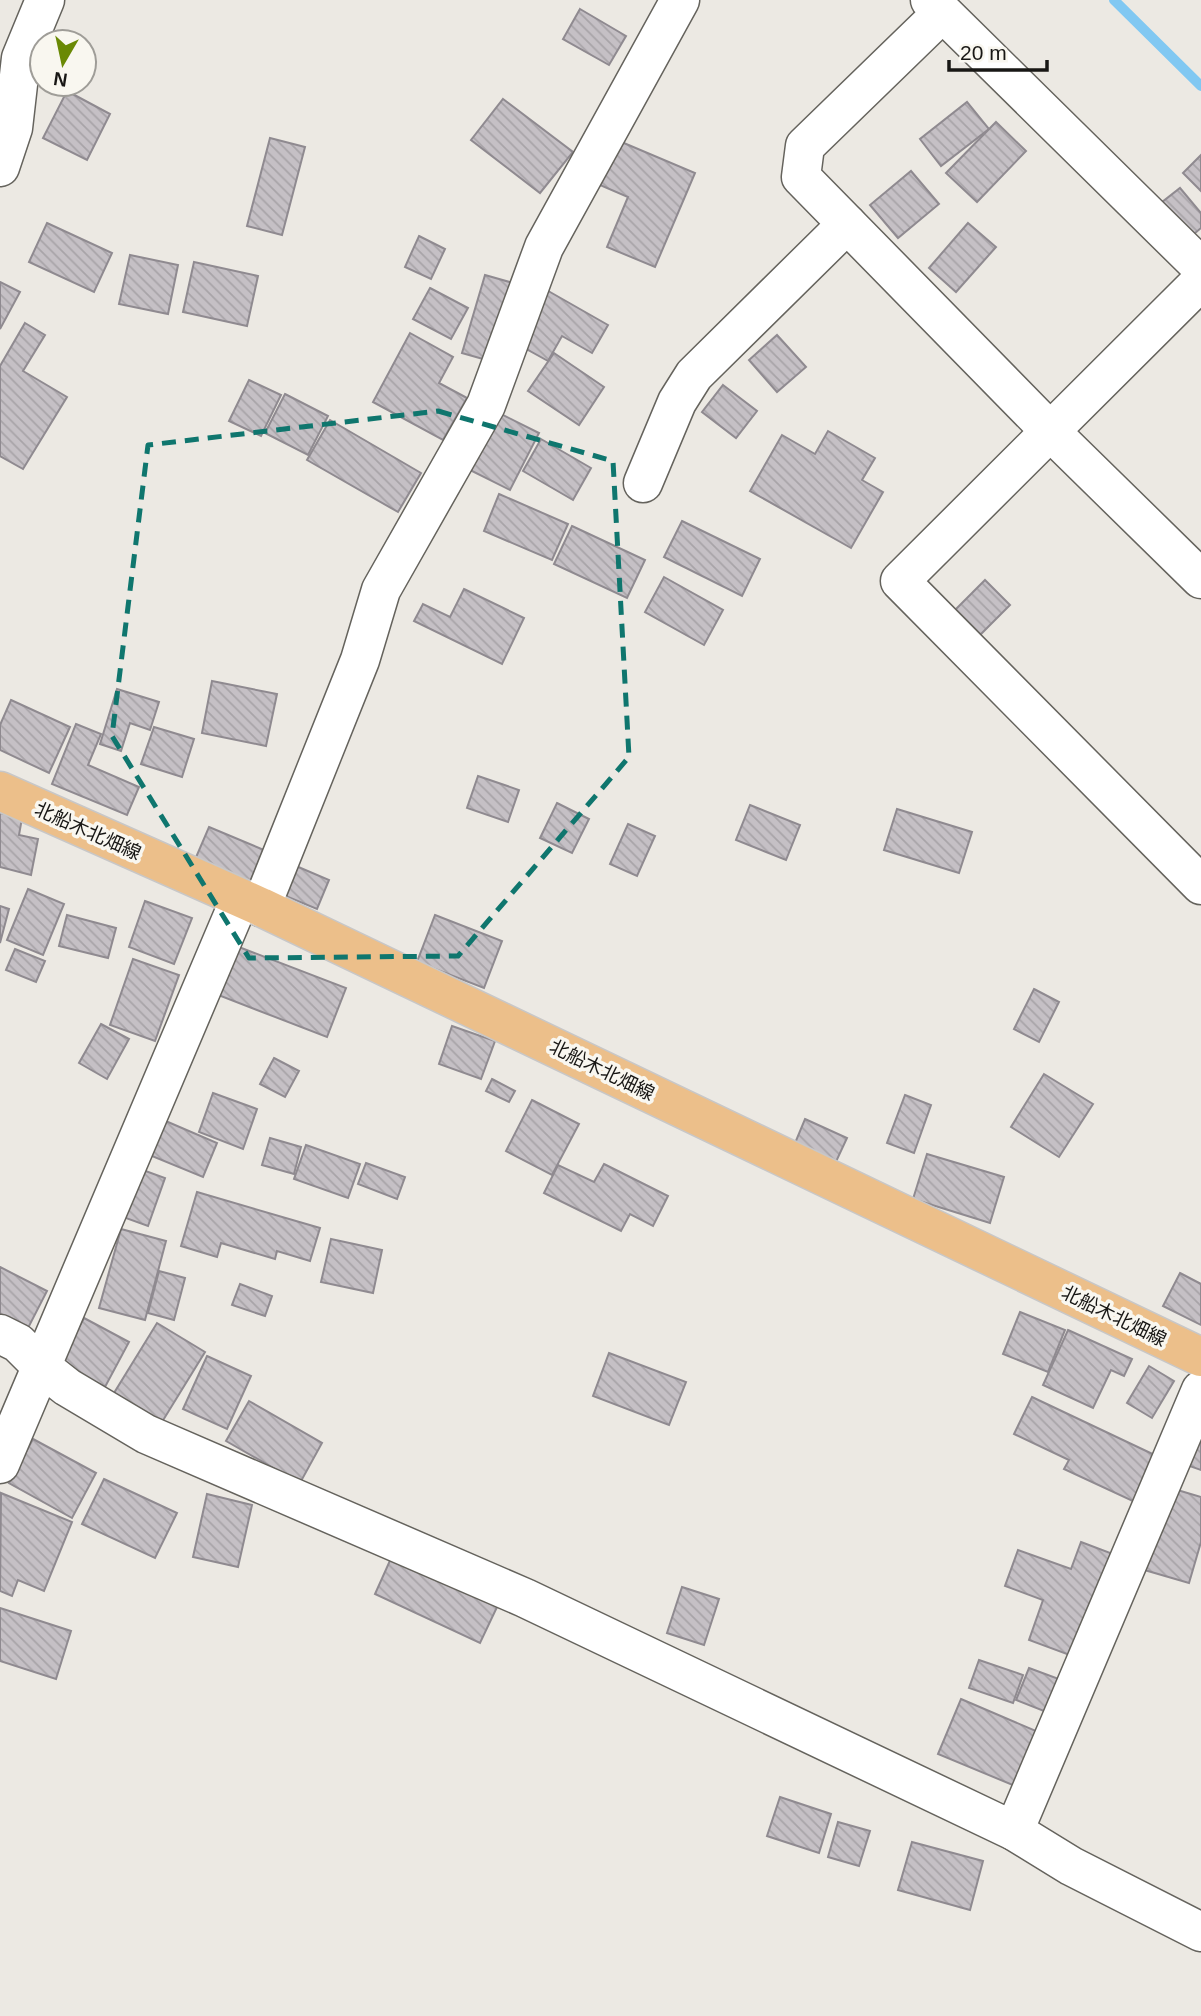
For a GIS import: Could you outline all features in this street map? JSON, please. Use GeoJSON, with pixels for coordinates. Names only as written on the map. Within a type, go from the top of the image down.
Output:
{"type":"FeatureCollection","features":[{"type":"Feature","properties":{"kind":"main road","name":"北船木北畑線"},"geometry":{"type":"LineString","coordinates":[[0,791],[251,903],[1201,1357]]}},
{"type":"Feature","properties":{"kind":"street"},"geometry":{"type":"LineString","coordinates":[[0,167],[13,128],[21,58],[45,0]]}},
{"type":"Feature","properties":{"kind":"street"},"geometry":{"type":"LineString","coordinates":[[0,1464],[360,660],[381,590],[486,405],[544,247],[680,0]]}},
{"type":"Feature","properties":{"kind":"street"},"geometry":{"type":"LineString","coordinates":[[1201,267],[936,6],[805,146],[801,177],[1050,431],[1201,579]]}},
{"type":"Feature","properties":{"kind":"street"},"geometry":{"type":"LineString","coordinates":[[643,483],[677,402],[694,375],[847,224]]}},
{"type":"Feature","properties":{"kind":"street"},"geometry":{"type":"LineString","coordinates":[[1201,281],[900,581],[1201,885]]}},
{"type":"Feature","properties":{"kind":"street"},"geometry":{"type":"LineString","coordinates":[[0,1334],[18,1343],[67,1387],[146,1434],[525,1598],[1014,1831],[1070,1866],[1201,1932]]}},
{"type":"Feature","properties":{"kind":"street"},"geometry":{"type":"LineString","coordinates":[[1014,1831],[1201,1390]]}},
{"type":"Feature","properties":{"kind":"highlighted area"},"geometry":{"type":"Polygon","coordinates":[[[438,411],[613,461],[629,757],[458,956],[249,958],[112,736],[148,445],[438,411]]]}},
{"type":"Feature","properties":{"kind":"building"},"geometry":{"type":"Polygon","coordinates":[[[580,9],[626,36],[609,65],[563,39],[580,9]]]}},
{"type":"Feature","properties":{"kind":"building"},"geometry":{"type":"Polygon","coordinates":[[[63,98],[80,98],[110,114],[87,160],[43,138],[63,98]]]}},
{"type":"Feature","properties":{"kind":"building"},"geometry":{"type":"Polygon","coordinates":[[[503,99],[573,152],[540,193],[471,140],[503,99]]]}},
{"type":"Feature","properties":{"kind":"building"},"geometry":{"type":"Polygon","coordinates":[[[967,102],[989,129],[941,166],[920,139],[967,102]]]}},
{"type":"Feature","properties":{"kind":"building"},"geometry":{"type":"Polygon","coordinates":[[[996,122],[1026,151],[977,202],[946,173],[996,122]]]}},
{"type":"Feature","properties":{"kind":"building"},"geometry":{"type":"Polygon","coordinates":[[[270,138],[305,147],[282,235],[247,226],[270,138]]]}},
{"type":"Feature","properties":{"kind":"building"},"geometry":{"type":"Polygon","coordinates":[[[612,138],[695,173],[655,267],[607,247],[628,197],[593,182],[612,138]]]}},
{"type":"Feature","properties":{"kind":"building"},"geometry":{"type":"Polygon","coordinates":[[[1201,155],[1201,191],[1183,173],[1201,155]]]}},
{"type":"Feature","properties":{"kind":"building"},"geometry":{"type":"Polygon","coordinates":[[[911,171],[939,204],[898,238],[870,205],[911,171]]]}},
{"type":"Feature","properties":{"kind":"building"},"geometry":{"type":"Polygon","coordinates":[[[1180,188],[1201,213],[1201,228],[1181,245],[1152,210],[1180,188]]]}},
{"type":"Feature","properties":{"kind":"building"},"geometry":{"type":"Polygon","coordinates":[[[47,223],[112,253],[94,292],[29,262],[47,223]]]}},
{"type":"Feature","properties":{"kind":"building"},"geometry":{"type":"Polygon","coordinates":[[[968,223],[996,247],[956,292],[929,268],[968,223]]]}},
{"type":"Feature","properties":{"kind":"building"},"geometry":{"type":"Polygon","coordinates":[[[419,236],[445,249],[431,279],[405,267],[419,236]]]}},
{"type":"Feature","properties":{"kind":"building"},"geometry":{"type":"Polygon","coordinates":[[[130,255],[178,265],[168,314],[119,304],[130,255]]]}},
{"type":"Feature","properties":{"kind":"building"},"geometry":{"type":"Polygon","coordinates":[[[194,262],[258,276],[247,326],[183,312],[194,262]]]}},
{"type":"Feature","properties":{"kind":"building"},"geometry":{"type":"Polygon","coordinates":[[[485,275],[513,283],[490,361],[462,353],[485,275]]]}},
{"type":"Feature","properties":{"kind":"building"},"geometry":{"type":"Polygon","coordinates":[[[0,282],[20,292],[0,329],[0,282]]]}},
{"type":"Feature","properties":{"kind":"building"},"geometry":{"type":"Polygon","coordinates":[[[430,288],[468,308],[451,339],[413,319],[430,288]]]}},
{"type":"Feature","properties":{"kind":"building"},"geometry":{"type":"Polygon","coordinates":[[[543,288],[608,325],[592,353],[562,336],[548,361],[512,341],[543,288]]]}},
{"type":"Feature","properties":{"kind":"building"},"geometry":{"type":"Polygon","coordinates":[[[25,323],[45,335],[23,371],[67,397],[23,469],[0,456],[0,366],[25,323]]]}},
{"type":"Feature","properties":{"kind":"building"},"geometry":{"type":"Polygon","coordinates":[[[410,333],[453,357],[439,383],[467,398],[443,440],[373,402],[410,333]]]}},
{"type":"Feature","properties":{"kind":"building"},"geometry":{"type":"Polygon","coordinates":[[[777,335],[806,367],[777,392],[749,360],[777,335]]]}},
{"type":"Feature","properties":{"kind":"building"},"geometry":{"type":"Polygon","coordinates":[[[554,353],[604,387],[579,425],[528,391],[554,353]]]}},
{"type":"Feature","properties":{"kind":"building"},"geometry":{"type":"Polygon","coordinates":[[[249,380],[281,395],[261,436],[229,421],[249,380]]]}},
{"type":"Feature","properties":{"kind":"building"},"geometry":{"type":"Polygon","coordinates":[[[723,385],[757,411],[736,438],[702,412],[723,385]]]}},
{"type":"Feature","properties":{"kind":"building"},"geometry":{"type":"Polygon","coordinates":[[[285,394],[328,416],[308,455],[265,433],[285,394]]]}},
{"type":"Feature","properties":{"kind":"building"},"geometry":{"type":"Polygon","coordinates":[[[497,412],[539,433],[510,490],[468,469],[497,412]]]}},
{"type":"Feature","properties":{"kind":"building"},"geometry":{"type":"Polygon","coordinates":[[[330,420],[421,473],[398,512],[307,460],[330,420]]]}},
{"type":"Feature","properties":{"kind":"building"},"geometry":{"type":"Polygon","coordinates":[[[828,431],[875,458],[862,480],[883,492],[851,548],[750,491],[782,435],[815,454],[828,431]]]}},
{"type":"Feature","properties":{"kind":"building"},"geometry":{"type":"Polygon","coordinates":[[[541,439],[591,468],[573,500],[523,471],[541,439]]]}},
{"type":"Feature","properties":{"kind":"building"},"geometry":{"type":"Polygon","coordinates":[[[499,494],[568,524],[552,560],[484,531],[499,494]]]}},
{"type":"Feature","properties":{"kind":"building"},"geometry":{"type":"Polygon","coordinates":[[[682,521],[760,559],[742,596],[664,557],[682,521]]]}},
{"type":"Feature","properties":{"kind":"building"},"geometry":{"type":"Polygon","coordinates":[[[572,526],[645,560],[627,598],[554,564],[572,526]]]}},
{"type":"Feature","properties":{"kind":"building"},"geometry":{"type":"Polygon","coordinates":[[[664,577],[723,610],[704,645],[645,612],[664,577]]]}},
{"type":"Feature","properties":{"kind":"building"},"geometry":{"type":"Polygon","coordinates":[[[985,580],[1010,605],[978,637],[953,612],[985,580]]]}},
{"type":"Feature","properties":{"kind":"building"},"geometry":{"type":"Polygon","coordinates":[[[464,589],[524,618],[502,664],[414,621],[423,604],[450,617],[464,589]]]}},
{"type":"Feature","properties":{"kind":"building"},"geometry":{"type":"Polygon","coordinates":[[[212,681],[277,694],[266,746],[202,733],[212,681]]]}},
{"type":"Feature","properties":{"kind":"building"},"geometry":{"type":"Polygon","coordinates":[[[117,689],[159,702],[150,730],[130,723],[121,751],[100,744],[117,689]]]}},
{"type":"Feature","properties":{"kind":"building"},"geometry":{"type":"Polygon","coordinates":[[[11,700],[70,727],[49,773],[0,750],[0,725],[11,700]]]}},
{"type":"Feature","properties":{"kind":"building"},"geometry":{"type":"Polygon","coordinates":[[[76,724],[101,734],[88,765],[139,787],[127,815],[52,784],[76,724]]]}},
{"type":"Feature","properties":{"kind":"building"},"geometry":{"type":"Polygon","coordinates":[[[154,727],[194,739],[182,777],[141,764],[154,727]]]}},
{"type":"Feature","properties":{"kind":"building"},"geometry":{"type":"Polygon","coordinates":[[[478,776],[519,790],[508,822],[467,808],[478,776]]]}},
{"type":"Feature","properties":{"kind":"building"},"geometry":{"type":"Polygon","coordinates":[[[557,803],[589,819],[572,853],[540,838],[557,803]]]}},
{"type":"Feature","properties":{"kind":"building"},"geometry":{"type":"Polygon","coordinates":[[[750,805],[800,825],[786,860],[736,840],[750,805]]]}},
{"type":"Feature","properties":{"kind":"building"},"geometry":{"type":"Polygon","coordinates":[[[897,809],[972,832],[959,873],[884,850],[897,809]]]}},
{"type":"Feature","properties":{"kind":"building"},"geometry":{"type":"Polygon","coordinates":[[[0,813],[22,818],[19,835],[38,839],[31,875],[0,867],[0,813]]]}},
{"type":"Feature","properties":{"kind":"building"},"geometry":{"type":"Polygon","coordinates":[[[628,824],[655,836],[637,876],[610,864],[628,824]]]}},
{"type":"Feature","properties":{"kind":"building"},"geometry":{"type":"Polygon","coordinates":[[[209,827],[264,850],[249,885],[194,862],[209,827]]]}},
{"type":"Feature","properties":{"kind":"building"},"geometry":{"type":"Polygon","coordinates":[[[289,863],[329,880],[317,909],[276,892],[289,863]]]}},
{"type":"Feature","properties":{"kind":"building"},"geometry":{"type":"Polygon","coordinates":[[[28,889],[64,904],[43,955],[7,940],[28,889]]]}},
{"type":"Feature","properties":{"kind":"building"},"geometry":{"type":"Polygon","coordinates":[[[145,901],[192,918],[174,964],[129,947],[145,901]]]}},
{"type":"Feature","properties":{"kind":"building"},"geometry":{"type":"Polygon","coordinates":[[[0,906],[9,909],[0,943],[0,906]]]}},
{"type":"Feature","properties":{"kind":"building"},"geometry":{"type":"Polygon","coordinates":[[[67,915],[116,928],[108,958],[59,946],[67,915]]]}},
{"type":"Feature","properties":{"kind":"building"},"geometry":{"type":"Polygon","coordinates":[[[435,915],[502,941],[484,988],[417,962],[435,915]]]}},
{"type":"Feature","properties":{"kind":"building"},"geometry":{"type":"Polygon","coordinates":[[[231,944],[346,988],[327,1037],[213,993],[231,944]]]}},
{"type":"Feature","properties":{"kind":"building"},"geometry":{"type":"Polygon","coordinates":[[[15,949],[45,961],[36,982],[6,970],[15,949]]]}},
{"type":"Feature","properties":{"kind":"building"},"geometry":{"type":"Polygon","coordinates":[[[133,959],[179,975],[155,1041],[110,1025],[133,959]]]}},
{"type":"Feature","properties":{"kind":"building"},"geometry":{"type":"Polygon","coordinates":[[[1034,989],[1059,1002],[1039,1042],[1014,1029],[1034,989]]]}},
{"type":"Feature","properties":{"kind":"building"},"geometry":{"type":"Polygon","coordinates":[[[101,1024],[129,1039],[107,1079],[79,1063],[101,1024]]]}},
{"type":"Feature","properties":{"kind":"building"},"geometry":{"type":"Polygon","coordinates":[[[452,1026],[495,1041],[481,1079],[439,1064],[452,1026]]]}},
{"type":"Feature","properties":{"kind":"building"},"geometry":{"type":"Polygon","coordinates":[[[274,1058],[299,1071],[285,1097],[260,1084],[274,1058]]]}},
{"type":"Feature","properties":{"kind":"building"},"geometry":{"type":"Polygon","coordinates":[[[1044,1074],[1093,1104],[1059,1157],[1011,1127],[1044,1074]]]}},
{"type":"Feature","properties":{"kind":"building"},"geometry":{"type":"Polygon","coordinates":[[[492,1079],[515,1091],[509,1102],[486,1091],[492,1079]]]}},
{"type":"Feature","properties":{"kind":"building"},"geometry":{"type":"Polygon","coordinates":[[[213,1093],[257,1109],[243,1149],[199,1132],[213,1093]]]}},
{"type":"Feature","properties":{"kind":"building"},"geometry":{"type":"Polygon","coordinates":[[[905,1095],[931,1105],[914,1153],[887,1143],[905,1095]]]}},
{"type":"Feature","properties":{"kind":"building"},"geometry":{"type":"Polygon","coordinates":[[[532,1100],[579,1124],[552,1175],[506,1151],[532,1100]]]}},
{"type":"Feature","properties":{"kind":"building"},"geometry":{"type":"Polygon","coordinates":[[[161,1119],[217,1143],[203,1177],[147,1154],[161,1119]]]}},
{"type":"Feature","properties":{"kind":"building"},"geometry":{"type":"Polygon","coordinates":[[[805,1119],[847,1138],[834,1166],[793,1148],[805,1119]]]}},
{"type":"Feature","properties":{"kind":"building"},"geometry":{"type":"Polygon","coordinates":[[[270,1138],[301,1147],[294,1174],[262,1165],[270,1138]]]}},
{"type":"Feature","properties":{"kind":"building"},"geometry":{"type":"Polygon","coordinates":[[[306,1145],[360,1164],[348,1198],[294,1179],[306,1145]]]}},
{"type":"Feature","properties":{"kind":"building"},"geometry":{"type":"Polygon","coordinates":[[[927,1154],[1004,1177],[990,1223],[913,1199],[927,1154]]]}},
{"type":"Feature","properties":{"kind":"building"},"geometry":{"type":"Polygon","coordinates":[[[366,1163],[405,1177],[397,1199],[358,1184],[366,1163]]]}},
{"type":"Feature","properties":{"kind":"building"},"geometry":{"type":"Polygon","coordinates":[[[604,1164],[668,1196],[653,1226],[630,1214],[621,1231],[544,1193],[558,1165],[594,1182],[604,1164]]]}},
{"type":"Feature","properties":{"kind":"building"},"geometry":{"type":"Polygon","coordinates":[[[140,1169],[165,1178],[148,1226],[123,1217],[140,1169]]]}},
{"type":"Feature","properties":{"kind":"building"},"geometry":{"type":"Polygon","coordinates":[[[197,1192],[320,1228],[310,1261],[277,1251],[275,1259],[221,1243],[217,1257],[181,1246],[197,1192]]]}},
{"type":"Feature","properties":{"kind":"building"},"geometry":{"type":"Polygon","coordinates":[[[121,1229],[166,1241],[145,1320],[99,1308],[121,1229]]]}},
{"type":"Feature","properties":{"kind":"building"},"geometry":{"type":"Polygon","coordinates":[[[331,1239],[382,1250],[373,1293],[321,1282],[331,1239]]]}},
{"type":"Feature","properties":{"kind":"building"},"geometry":{"type":"Polygon","coordinates":[[[0,1267],[47,1291],[27,1330],[0,1316],[0,1267]]]}},
{"type":"Feature","properties":{"kind":"building"},"geometry":{"type":"Polygon","coordinates":[[[159,1271],[185,1278],[174,1320],[148,1313],[159,1271]]]}},
{"type":"Feature","properties":{"kind":"building"},"geometry":{"type":"Polygon","coordinates":[[[1180,1273],[1201,1284],[1201,1325],[1163,1306],[1180,1273]]]}},
{"type":"Feature","properties":{"kind":"building"},"geometry":{"type":"Polygon","coordinates":[[[240,1284],[272,1296],[265,1316],[232,1305],[240,1284]]]}},
{"type":"Feature","properties":{"kind":"building"},"geometry":{"type":"Polygon","coordinates":[[[1020,1312],[1065,1330],[1048,1372],[1003,1354],[1020,1312]]]}},
{"type":"Feature","properties":{"kind":"building"},"geometry":{"type":"Polygon","coordinates":[[[84,1318],[129,1342],[105,1387],[60,1364],[84,1318]]]}},
{"type":"Feature","properties":{"kind":"building"},"geometry":{"type":"Polygon","coordinates":[[[157,1323],[205,1352],[162,1422],[114,1393],[157,1323]]]}},
{"type":"Feature","properties":{"kind":"building"},"geometry":{"type":"Polygon","coordinates":[[[1068,1330],[1132,1359],[1124,1376],[1111,1370],[1093,1408],[1043,1385],[1068,1330]]]}},
{"type":"Feature","properties":{"kind":"building"},"geometry":{"type":"Polygon","coordinates":[[[609,1353],[686,1382],[669,1425],[593,1396],[609,1353]]]}},
{"type":"Feature","properties":{"kind":"building"},"geometry":{"type":"Polygon","coordinates":[[[207,1356],[251,1376],[227,1429],[183,1409],[207,1356]]]}},
{"type":"Feature","properties":{"kind":"building"},"geometry":{"type":"Polygon","coordinates":[[[1149,1366],[1174,1381],[1152,1418],[1127,1403],[1149,1366]]]}},
{"type":"Feature","properties":{"kind":"building"},"geometry":{"type":"Polygon","coordinates":[[[1032,1397],[1159,1457],[1137,1503],[1064,1469],[1069,1460],[1014,1434],[1032,1397]]]}},
{"type":"Feature","properties":{"kind":"building"},"geometry":{"type":"Polygon","coordinates":[[[249,1401],[322,1443],[300,1483],[226,1441],[249,1401]]]}},
{"type":"Feature","properties":{"kind":"building"},"geometry":{"type":"Polygon","coordinates":[[[1201,1415],[1201,1470],[1178,1462],[1201,1415]]]}},
{"type":"Feature","properties":{"kind":"building"},"geometry":{"type":"Polygon","coordinates":[[[33,1439],[96,1473],[72,1518],[9,1483],[33,1439]]]}},
{"type":"Feature","properties":{"kind":"building"},"geometry":{"type":"Polygon","coordinates":[[[104,1479],[177,1513],[155,1558],[82,1524],[104,1479]]]}},
{"type":"Feature","properties":{"kind":"building"},"geometry":{"type":"Polygon","coordinates":[[[1164,1486],[1201,1497],[1201,1542],[1189,1583],[1141,1569],[1164,1486]]]}},
{"type":"Feature","properties":{"kind":"building"},"geometry":{"type":"Polygon","coordinates":[[[1,1493],[72,1522],[44,1591],[18,1580],[12,1596],[0,1591],[1,1493]]]}},
{"type":"Feature","properties":{"kind":"building"},"geometry":{"type":"Polygon","coordinates":[[[207,1494],[252,1505],[238,1567],[193,1557],[207,1494]]]}},
{"type":"Feature","properties":{"kind":"building"},"geometry":{"type":"Polygon","coordinates":[[[1081,1542],[1113,1554],[1075,1657],[1029,1640],[1043,1600],[1005,1586],[1018,1550],[1071,1569],[1081,1542]]]}},
{"type":"Feature","properties":{"kind":"building"},"geometry":{"type":"Polygon","coordinates":[[[392,1556],[498,1605],[480,1643],[375,1594],[392,1556]]]}},
{"type":"Feature","properties":{"kind":"building"},"geometry":{"type":"Polygon","coordinates":[[[682,1587],[719,1599],[704,1645],[667,1633],[682,1587]]]}},
{"type":"Feature","properties":{"kind":"building"},"geometry":{"type":"Polygon","coordinates":[[[0,1608],[71,1631],[56,1679],[0,1661],[0,1608]]]}},
{"type":"Feature","properties":{"kind":"building"},"geometry":{"type":"Polygon","coordinates":[[[979,1660],[1023,1675],[1013,1703],[969,1688],[979,1660]]]}},
{"type":"Feature","properties":{"kind":"building"},"geometry":{"type":"Polygon","coordinates":[[[1029,1668],[1067,1682],[1054,1715],[1016,1700],[1029,1668]]]}},
{"type":"Feature","properties":{"kind":"building"},"geometry":{"type":"Polygon","coordinates":[[[961,1699],[1043,1734],[1020,1788],[938,1754],[961,1699]]]}},
{"type":"Feature","properties":{"kind":"building"},"geometry":{"type":"Polygon","coordinates":[[[780,1797],[831,1814],[819,1853],[767,1836],[780,1797]]]}},
{"type":"Feature","properties":{"kind":"building"},"geometry":{"type":"Polygon","coordinates":[[[838,1822],[870,1831],[859,1866],[828,1857],[838,1822]]]}},
{"type":"Feature","properties":{"kind":"building"},"geometry":{"type":"Polygon","coordinates":[[[912,1842],[983,1861],[970,1910],[898,1890],[912,1842]]]}},
{"type":"Feature","properties":{"kind":"waterway"},"geometry":{"type":"LineString","coordinates":[[1114,0],[1201,86]]}}]}
